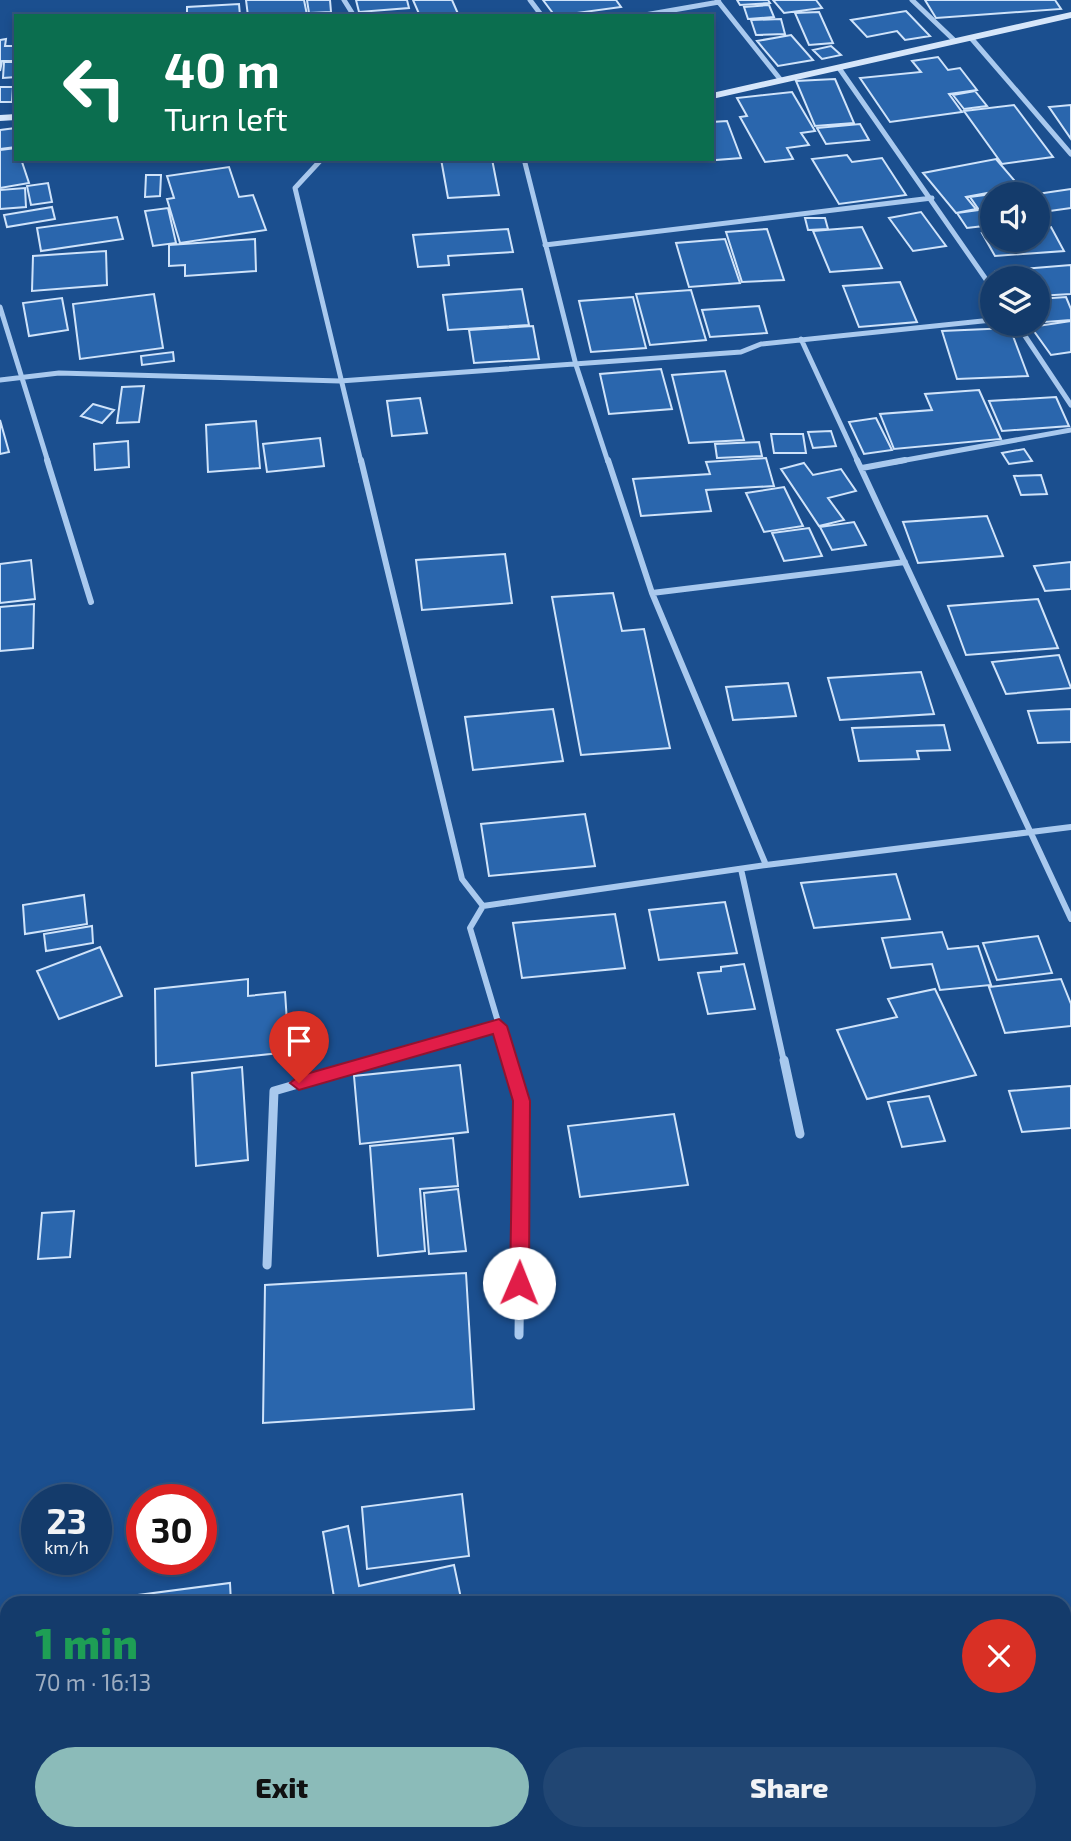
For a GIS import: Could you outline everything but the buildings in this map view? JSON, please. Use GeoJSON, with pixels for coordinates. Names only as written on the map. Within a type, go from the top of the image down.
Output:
{"type":"FeatureCollection","features":[{"type":"Feature","properties":{"kind":"street"},"geometry":{"type":"LineString","coordinates":[[912,0],[955,41]]}},
{"type":"Feature","properties":{"kind":"street"},"geometry":{"type":"LineString","coordinates":[[650,14],[718,1],[780,79]]}},
{"type":"Feature","properties":{"kind":"street"},"geometry":{"type":"LineString","coordinates":[[714,96],[1071,15]]}},
{"type":"Feature","properties":{"kind":"street"},"geometry":{"type":"LineString","coordinates":[[971,38],[1071,154]]}},
{"type":"Feature","properties":{"kind":"street"},"geometry":{"type":"LineString","coordinates":[[839,68],[980,270]]}},
{"type":"Feature","properties":{"kind":"street"},"geometry":{"type":"LineString","coordinates":[[317,161],[295,188],[462,879],[483,906]]}},
{"type":"Feature","properties":{"kind":"street"},"geometry":{"type":"LineString","coordinates":[[524,161],[576,365],[652,593],[766,865]]}},
{"type":"Feature","properties":{"kind":"street"},"geometry":{"type":"LineString","coordinates":[[545,246],[932,198]]}},
{"type":"Feature","properties":{"kind":"street"},"geometry":{"type":"LineString","coordinates":[[0,307],[92,602]]}},
{"type":"Feature","properties":{"kind":"street"},"geometry":{"type":"LineString","coordinates":[[0,380],[59,373],[340,381],[741,352],[761,344],[980,321]]}},
{"type":"Feature","properties":{"kind":"street"},"geometry":{"type":"LineString","coordinates":[[1025,336],[1071,405]]}},
{"type":"Feature","properties":{"kind":"street"},"geometry":{"type":"LineString","coordinates":[[802,339],[1071,919]]}},
{"type":"Feature","properties":{"kind":"street"},"geometry":{"type":"LineString","coordinates":[[862,468],[1071,430]]}},
{"type":"Feature","properties":{"kind":"street"},"geometry":{"type":"LineString","coordinates":[[652,593],[905,562]]}},
{"type":"Feature","properties":{"kind":"street"},"geometry":{"type":"LineString","coordinates":[[483,906],[766,865],[1071,827]]}},
{"type":"Feature","properties":{"kind":"street"},"geometry":{"type":"LineString","coordinates":[[741,869],[800,1134]]}},
{"type":"Feature","properties":{"kind":"street"},"geometry":{"type":"LineString","coordinates":[[483,906],[470,928],[522,1101],[519,1335]]}},
{"type":"Feature","properties":{"kind":"street"},"geometry":{"type":"LineString","coordinates":[[267,1265],[274,1091],[499,1026]]}},
{"type":"Feature","properties":{"kind":"route"},"geometry":{"type":"LineString","coordinates":[[299,1083],[499,1026],[522,1101],[519,1283]]}}]}
